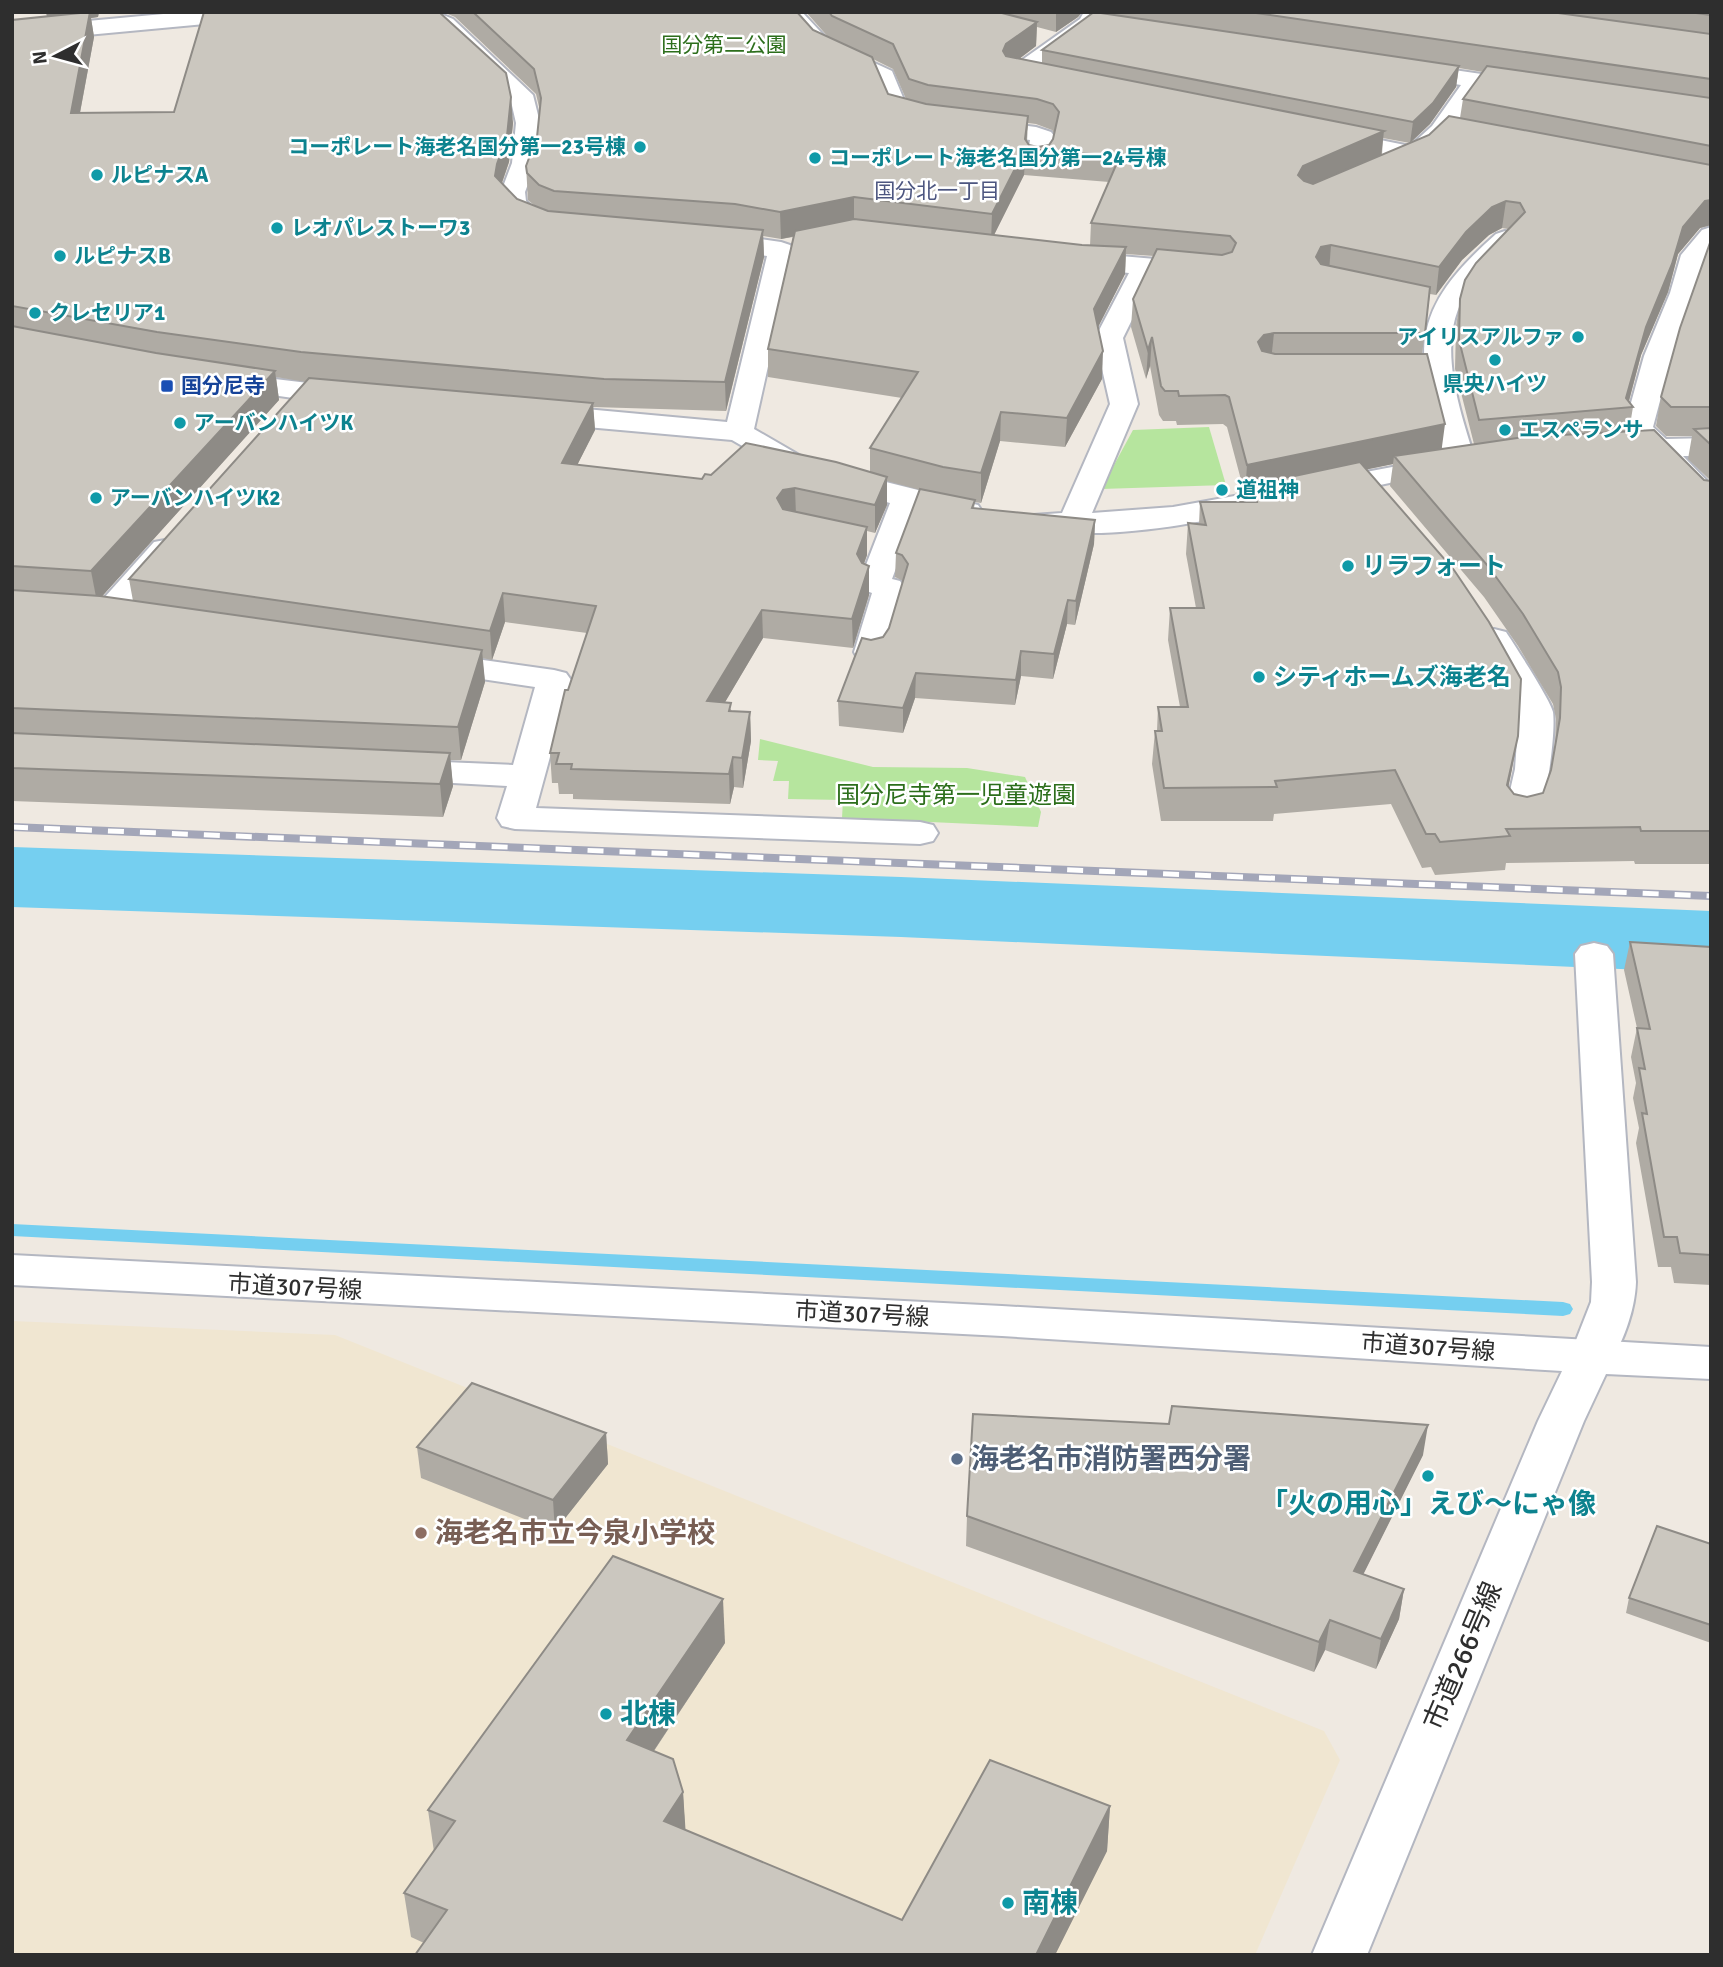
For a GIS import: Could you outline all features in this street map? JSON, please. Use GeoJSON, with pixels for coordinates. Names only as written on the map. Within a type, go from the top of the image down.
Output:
{"type":"FeatureCollection","features":[{"type":"Feature","properties":{"kind":"street"},"geometry":{"type":"LineString","coordinates":[[12,34],[258,12]]}},
{"type":"Feature","properties":{"kind":"street"},"geometry":{"type":"LineString","coordinates":[[417,12],[445,24],[521,95],[528,123],[524,163],[513,192],[513,203],[530,219],[550,228],[577,230]]}},
{"type":"Feature","properties":{"kind":"street"},"geometry":{"type":"LineString","coordinates":[[790,12],[823,48],[884,76],[897,112],[926,120],[1036,134],[1043,137],[1038,164]]}},
{"type":"Feature","properties":{"kind":"street"},"geometry":{"type":"LineString","coordinates":[[1070,86],[1016,75],[1092,18],[1116,27]]}},
{"type":"Feature","properties":{"kind":"street"},"geometry":{"type":"LineString","coordinates":[[1035,37],[1060,43]]}},
{"type":"Feature","properties":{"kind":"street"},"geometry":{"type":"LineString","coordinates":[[1379,66],[1552,90]]}},
{"type":"Feature","properties":{"kind":"street"},"geometry":{"type":"LineString","coordinates":[[1381,169],[1416,154],[1440,131],[1476,80]]}},
{"type":"Feature","properties":{"kind":"street"},"geometry":{"type":"LineString","coordinates":[[1440,131],[1467,136]]}},
{"type":"Feature","properties":{"kind":"street"},"geometry":{"type":"LineString","coordinates":[[1310,133],[1416,154]]}},
{"type":"Feature","properties":{"kind":"street"},"geometry":{"type":"LineString","coordinates":[[1711,235],[1694,255],[1683,293],[1658,356],[1638,428],[1711,502]]}},
{"type":"Feature","properties":{"kind":"street"},"geometry":{"type":"LineString","coordinates":[[683,238],[793,247],[739,432]]}},
{"type":"Feature","properties":{"kind":"street"},"geometry":{"type":"LineString","coordinates":[[514,412],[739,432],[789,461],[820,474],[907,498],[1009,517],[1073,523],[1173,518],[1473,461],[1426,372],[1440,329],[1433,305],[1506,238]]}},
{"type":"Feature","properties":{"kind":"street"},"geometry":{"type":"LineString","coordinates":[[1049,258],[1219,272]]}},
{"type":"Feature","properties":{"kind":"street"},"geometry":{"type":"LineString","coordinates":[[1073,523],[1124,404],[1109,338],[1145,266]]}},
{"type":"Feature","properties":{"kind":"street"},"geometry":{"type":"LineString","coordinates":[[1683,293],[1711,297]]}},
{"type":"Feature","properties":{"kind":"street"},"geometry":{"type":"LineString","coordinates":[[200,377],[295,403],[375,400]]}},
{"type":"Feature","properties":{"kind":"street"},"geometry":{"type":"LineString","coordinates":[[1593,451],[1711,447]]}},
{"type":"Feature","properties":{"kind":"street"},"geometry":{"type":"LineString","coordinates":[[1366,480],[1394,511]]}},
{"type":"Feature","properties":{"kind":"street"},"geometry":{"type":"LineString","coordinates":[[870,652],[889,588],[875,583],[875,545],[907,498]]}},
{"type":"Feature","properties":{"kind":"street"},"geometry":{"type":"LineString","coordinates":[[146,621],[92,614],[187,524]]}},
{"type":"Feature","properties":{"kind":"street"},"geometry":{"type":"LineString","coordinates":[[1478,615],[1503,652],[1536,711],[1532,769],[1522,817]]}},
{"type":"Feature","properties":{"kind":"street"},"geometry":{"type":"LineString","coordinates":[[404,659],[554,680],[515,818],[920,833]]}},
{"type":"Feature","properties":{"kind":"street"},"geometry":{"type":"LineString","coordinates":[[373,769],[526,776]]}},
{"type":"Feature","properties":{"kind":"street"},"geometry":{"type":"LineString","coordinates":[[1594,954],[1602,1331]]}},
{"type":"Feature","properties":{"kind":"street","name":"市道307号線"},"geometry":{"type":"LineString","coordinates":[[12,1270],[318,1288],[1002,1321],[1602,1331],[1711,1363]]}},
{"type":"Feature","properties":{"kind":"street","name":"市道266号線"},"geometry":{"type":"LineString","coordinates":[[1339,1955],[1556,1433],[1602,1331]]}},
{"type":"Feature","properties":{"kind":"shaded area","name":"海老名市立今泉小学校"},"geometry":{"type":"Polygon","coordinates":[[[12,1321],[335,1335],[1324,1731],[1340,1760],[1255,1955],[12,1955],[12,1321]]]}},
{"type":"Feature","properties":{"kind":"green space"},"geometry":{"type":"Polygon","coordinates":[[[1209,427],[1226,485],[1101,489],[1133,430],[1209,427]]]}},
{"type":"Feature","properties":{"kind":"green space","name":"国分尼寺第一児童遊園"},"geometry":{"type":"Polygon","coordinates":[[[760,739],[873,767],[967,768],[1025,777],[1041,812],[1038,827],[842,818],[843,800],[788,799],[789,781],[773,781],[778,761],[758,760],[760,739]]]}},
{"type":"Feature","properties":{"kind":"building"},"geometry":{"type":"Polygon","coordinates":[[[90,12],[71,113],[174,112],[204,12],[439,12],[506,73],[511,97],[507,136],[495,176],[517,199],[548,211],[763,230],[725,382],[604,379],[301,352],[157,332],[12,306],[12,20],[90,12]]]}},
{"type":"Feature","properties":{"kind":"building"},"geometry":{"type":"Polygon","coordinates":[[[473,12],[797,12],[813,30],[872,57],[888,94],[926,104],[1028,116],[1025,139],[1029,145],[1049,145],[1059,112],[1053,104],[1037,99],[928,85],[909,79],[893,44],[832,16],[829,12],[998,12],[1037,22],[1006,44],[1003,51],[1006,56],[1384,131],[1303,166],[1298,175],[1313,184],[1429,135],[1449,116],[1711,165],[1711,200],[1705,201],[1683,227],[1672,264],[1646,327],[1626,398],[1633,407],[1479,420],[1459,340],[1460,299],[1465,280],[1476,263],[1525,212],[1520,203],[1506,201],[1492,207],[1466,232],[1439,267],[1331,245],[1321,247],[1316,257],[1321,264],[1430,287],[1425,333],[1274,333],[1264,335],[1258,342],[1262,351],[1275,354],[1427,354],[1445,424],[1247,465],[1229,397],[1179,396],[1178,391],[1165,391],[1161,386],[1152,337],[1148,350],[1133,299],[1157,249],[1222,255],[1232,252],[1236,243],[1230,236],[1091,223],[1120,156],[1025,149],[992,214],[854,197],[780,212],[735,204],[554,191],[539,185],[527,173],[526,166],[537,137],[541,98],[534,69],[473,12]]]}},
{"type":"Feature","properties":{"kind":"building"},"geometry":{"type":"Polygon","coordinates":[[[1094,12],[1459,66],[1433,103],[1413,122],[1042,50],[1094,12]]]}},
{"type":"Feature","properties":{"kind":"building"},"geometry":{"type":"Polygon","coordinates":[[[1249,12],[1551,12],[1711,34],[1711,79],[1249,12]]]}},
{"type":"Feature","properties":{"kind":"building"},"geometry":{"type":"Polygon","coordinates":[[[1689,12],[1711,12],[1711,15],[1689,12]]]}},
{"type":"Feature","properties":{"kind":"building"},"geometry":{"type":"Polygon","coordinates":[[[1487,66],[1711,98],[1711,146],[1463,99],[1487,66]]]}},
{"type":"Feature","properties":{"kind":"building"},"geometry":{"type":"Polygon","coordinates":[[[854,219],[1082,245],[1126,247],[1094,309],[1103,351],[1067,418],[1001,412],[981,473],[943,467],[870,448],[918,372],[768,349],[795,231],[854,219]]]}},
{"type":"Feature","properties":{"kind":"building"},"geometry":{"type":"Polygon","coordinates":[[[1711,240],[1711,407],[1671,407],[1661,397],[1680,328],[1711,240]]]}},
{"type":"Feature","properties":{"kind":"building"},"geometry":{"type":"Polygon","coordinates":[[[12,326],[156,353],[275,371],[91,571],[12,566],[12,326]]]}},
{"type":"Feature","properties":{"kind":"building"},"geometry":{"type":"Polygon","coordinates":[[[309,378],[593,403],[562,463],[702,479],[705,474],[711,475],[746,443],[836,462],[887,477],[875,505],[795,488],[783,490],[777,498],[783,509],[867,527],[857,554],[862,563],[869,566],[852,619],[762,610],[707,701],[731,703],[729,711],[750,712],[742,758],[733,757],[729,774],[571,769],[572,764],[556,764],[559,753],[550,753],[565,690],[568,690],[596,606],[503,593],[490,631],[129,579],[309,378]]]}},
{"type":"Feature","properties":{"kind":"building"},"geometry":{"type":"Polygon","coordinates":[[[1711,428],[1711,445],[1694,429],[1711,428]]]}},
{"type":"Feature","properties":{"kind":"building"},"geometry":{"type":"Polygon","coordinates":[[[1654,430],[1704,480],[1711,481],[1711,831],[1641,831],[1640,827],[1506,829],[1510,836],[1440,842],[1435,834],[1426,834],[1395,770],[1275,781],[1277,787],[1164,788],[1155,731],[1162,731],[1158,707],[1188,707],[1170,608],[1204,608],[1188,523],[1206,525],[1200,502],[1257,502],[1253,485],[1360,462],[1454,570],[1489,622],[1521,679],[1518,736],[1507,785],[1514,794],[1527,797],[1543,793],[1551,770],[1560,718],[1561,687],[1558,672],[1523,614],[1488,566],[1394,456],[1524,437],[1654,430]]]}},
{"type":"Feature","properties":{"kind":"building"},"geometry":{"type":"Polygon","coordinates":[[[920,489],[975,500],[972,508],[1095,520],[1076,601],[1068,600],[1054,654],[1021,651],[1016,680],[916,673],[903,708],[838,701],[862,638],[871,640],[883,637],[889,628],[908,564],[902,555],[896,553],[920,489]]]}},
{"type":"Feature","properties":{"kind":"building"},"geometry":{"type":"Polygon","coordinates":[[[12,590],[100,596],[482,650],[458,727],[12,708],[12,590]]]}},
{"type":"Feature","properties":{"kind":"building"},"geometry":{"type":"Polygon","coordinates":[[[12,733],[450,753],[440,784],[12,768],[12,733]]]}},
{"type":"Feature","properties":{"kind":"building"},"geometry":{"type":"Polygon","coordinates":[[[1630,942],[1711,947],[1711,1255],[1680,1253],[1677,1237],[1664,1237],[1642,1113],[1647,1114],[1639,1068],[1645,1069],[1637,1028],[1650,1029],[1630,942]]]}},
{"type":"Feature","properties":{"kind":"building"},"geometry":{"type":"Polygon","coordinates":[[[472,1383],[606,1433],[553,1500],[417,1447],[472,1383]]]}},
{"type":"Feature","properties":{"kind":"building"},"geometry":{"type":"Polygon","coordinates":[[[1172,1406],[1428,1425],[1354,1571],[1404,1589],[1381,1639],[1330,1620],[1319,1642],[967,1516],[973,1414],[1169,1424],[1172,1406]]]}},
{"type":"Feature","properties":{"kind":"building"},"geometry":{"type":"Polygon","coordinates":[[[1657,1526],[1711,1544],[1711,1625],[1629,1598],[1657,1526]]]}},
{"type":"Feature","properties":{"kind":"building"},"geometry":{"type":"Polygon","coordinates":[[[613,1556],[723,1599],[627,1740],[673,1759],[683,1792],[664,1821],[902,1920],[990,1760],[1110,1806],[1036,1955],[415,1955],[447,1910],[404,1893],[455,1821],[428,1810],[613,1556]]]}},
{"type":"Feature","properties":{"kind":"waterway"},"geometry":{"type":"LineString","coordinates":[[12,877],[901,907],[1711,942]]}},
{"type":"Feature","properties":{"kind":"waterway"},"geometry":{"type":"LineString","coordinates":[[12,1230],[1563,1309]]}},
{"type":"Feature","properties":{"kind":"railway"},"geometry":{"type":"LineString","coordinates":[[12,827],[1711,896]]}},
{"type":"Feature","properties":{"kind":"place","name":"コーポレート海老名国分第一23号棟"},"geometry":{"type":"Point","coordinates":[640,147]}},
{"type":"Feature","properties":{"kind":"place","name":"コーポレート海老名国分第一24号棟"},"geometry":{"type":"Point","coordinates":[815,158]}},
{"type":"Feature","properties":{"kind":"place","name":"ルピナスA"},"geometry":{"type":"Point","coordinates":[97,175]}},
{"type":"Feature","properties":{"kind":"place","name":"レオパレストーワ3"},"geometry":{"type":"Point","coordinates":[277,228]}},
{"type":"Feature","properties":{"kind":"place","name":"ルピナスB"},"geometry":{"type":"Point","coordinates":[60,256]}},
{"type":"Feature","properties":{"kind":"place","name":"クレセリア1"},"geometry":{"type":"Point","coordinates":[35,313]}},
{"type":"Feature","properties":{"kind":"place","name":"アイリスアルファ"},"geometry":{"type":"Point","coordinates":[1578,337]}},
{"type":"Feature","properties":{"kind":"place","name":"県央ハイツ"},"geometry":{"type":"Point","coordinates":[1495,360]}},
{"type":"Feature","properties":{"kind":"place","name":"国分尼寺"},"geometry":{"type":"Point","coordinates":[167,386]}},
{"type":"Feature","properties":{"kind":"place","name":"アーバンハイツK"},"geometry":{"type":"Point","coordinates":[180,423]}},
{"type":"Feature","properties":{"kind":"place","name":"エスペランサ"},"geometry":{"type":"Point","coordinates":[1505,430]}},
{"type":"Feature","properties":{"kind":"place","name":"道祖神"},"geometry":{"type":"Point","coordinates":[1222,490]}},
{"type":"Feature","properties":{"kind":"place","name":"アーバンハイツK2"},"geometry":{"type":"Point","coordinates":[96,498]}},
{"type":"Feature","properties":{"kind":"place","name":"リラフォート"},"geometry":{"type":"Point","coordinates":[1348,566]}},
{"type":"Feature","properties":{"kind":"place","name":"シティホームズ海老名"},"geometry":{"type":"Point","coordinates":[1259,677]}},
{"type":"Feature","properties":{"kind":"place","name":"海老名市消防署西分署"},"geometry":{"type":"Point","coordinates":[957,1459]}},
{"type":"Feature","properties":{"kind":"place","name":"「火の用心」えび～にゃ像"},"geometry":{"type":"Point","coordinates":[1428,1476]}},
{"type":"Feature","properties":{"kind":"place","name":"海老名市立今泉小学校"},"geometry":{"type":"Point","coordinates":[421,1533]}},
{"type":"Feature","properties":{"kind":"place","name":"北棟"},"geometry":{"type":"Point","coordinates":[606,1714]}},
{"type":"Feature","properties":{"kind":"place","name":"南棟"},"geometry":{"type":"Point","coordinates":[1008,1903]}},
{"type":"Feature","properties":{"kind":"district","name":"国分北一丁目"},"geometry":{"type":"Point","coordinates":[937,191]}},
{"type":"Feature","properties":{"kind":"park label","name":"国分第二公園"},"geometry":{"type":"Point","coordinates":[724,45]}}]}
